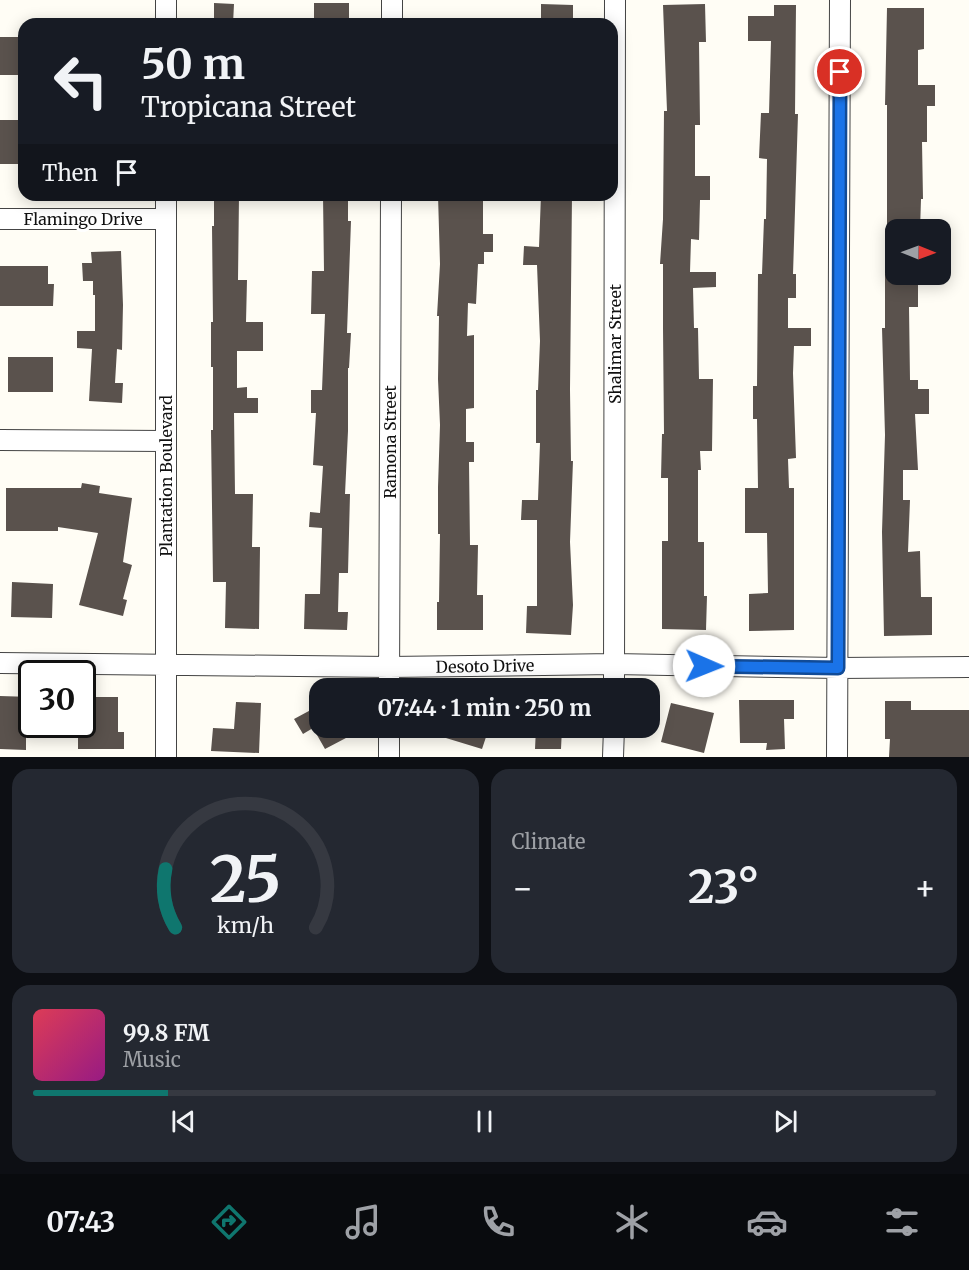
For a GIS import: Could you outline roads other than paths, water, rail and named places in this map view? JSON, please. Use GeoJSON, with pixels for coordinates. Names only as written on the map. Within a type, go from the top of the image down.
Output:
{"type":"FeatureCollection","features":[{"type":"Feature","properties":{"kind":"street"},"geometry":{"type":"LineString","coordinates":[[166,0],[166,18]]}},
{"type":"Feature","properties":{"kind":"street"},"geometry":{"type":"LineString","coordinates":[[392,0],[392,18]]}},
{"type":"Feature","properties":{"kind":"street","name":"Shalimar Street"},"geometry":{"type":"LineString","coordinates":[[615,0],[615,18]]}},
{"type":"Feature","properties":{"kind":"street"},"geometry":{"type":"LineString","coordinates":[[837,757],[840,0]]}},
{"type":"Feature","properties":{"kind":"street","name":"Plantation Boulevard"},"geometry":{"type":"LineString","coordinates":[[166,201],[166,757]]}},
{"type":"Feature","properties":{"kind":"street","name":"Ramona Street"},"geometry":{"type":"LineString","coordinates":[[389,678],[391,201]]}},
{"type":"Feature","properties":{"kind":"street","name":"Shalimar Street"},"geometry":{"type":"LineString","coordinates":[[614,678],[615,201]]}},
{"type":"Feature","properties":{"kind":"street","name":"Flamingo Drive"},"geometry":{"type":"LineString","coordinates":[[0,219],[166,219]]}},
{"type":"Feature","properties":{"kind":"street"},"geometry":{"type":"LineString","coordinates":[[0,440],[165,441]]}},
{"type":"Feature","properties":{"kind":"street","name":"Desoto Drive"},"geometry":{"type":"LineString","coordinates":[[0,663],[390,667],[614,664],[838,668],[969,667]]}},
{"type":"Feature","properties":{"kind":"street"},"geometry":{"type":"LineString","coordinates":[[389,738],[389,757]]}},
{"type":"Feature","properties":{"kind":"street"},"geometry":{"type":"LineString","coordinates":[[614,738],[614,757]]}}]}
